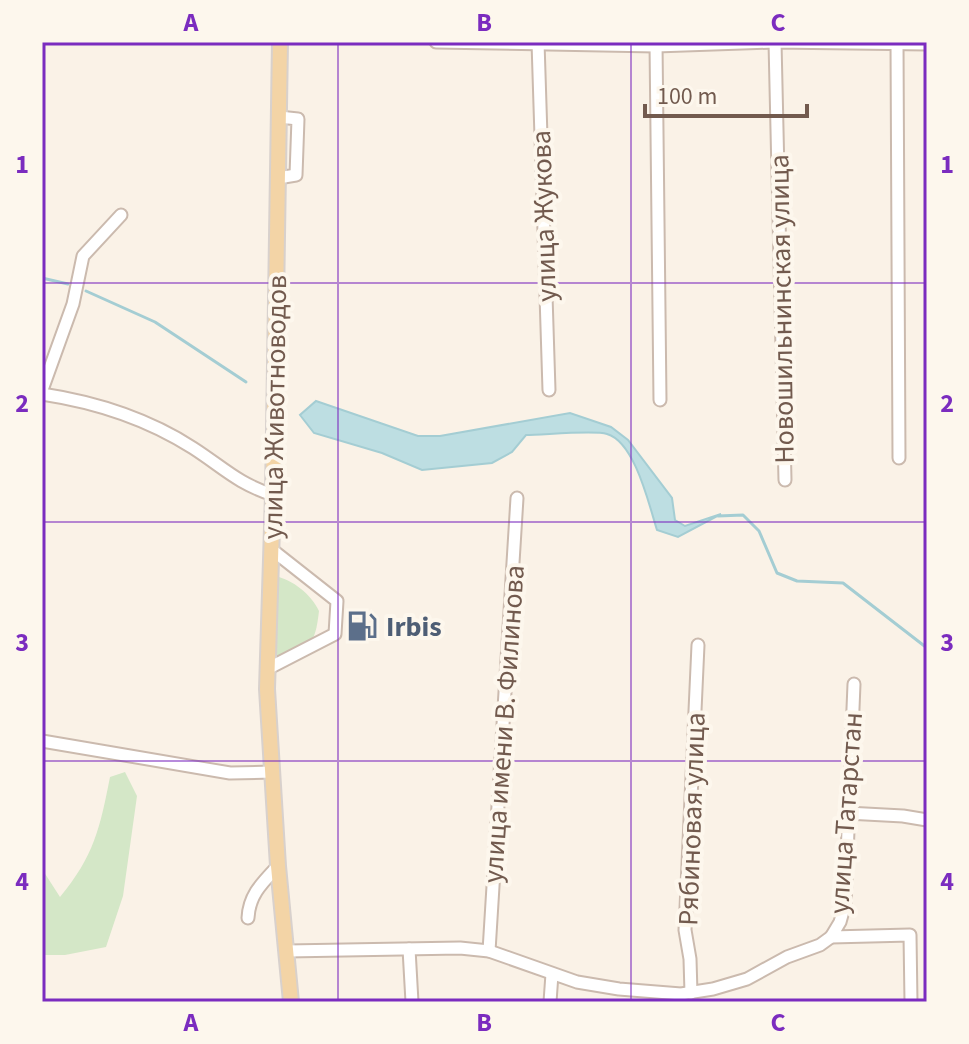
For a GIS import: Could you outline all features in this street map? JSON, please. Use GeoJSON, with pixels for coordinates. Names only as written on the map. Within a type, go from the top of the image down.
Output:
{"type":"FeatureCollection","features":[{"type":"Feature","properties":{"kind":"main road","name":"улица Животноводов"},"geometry":{"type":"LineString","coordinates":[[280,42],[267,669],[278,866],[291,1002]]}},
{"type":"Feature","properties":{"kind":"street"},"geometry":{"type":"LineString","coordinates":[[436,42],[927,44]]}},
{"type":"Feature","properties":{"kind":"street","name":"Новошильнинская улица"},"geometry":{"type":"LineString","coordinates":[[775,42],[785,480]]}},
{"type":"Feature","properties":{"kind":"street","name":"улица Жукова"},"geometry":{"type":"LineString","coordinates":[[538,43],[549,390]]}},
{"type":"Feature","properties":{"kind":"street"},"geometry":{"type":"LineString","coordinates":[[897,43],[899,458]]}},
{"type":"Feature","properties":{"kind":"street"},"geometry":{"type":"LineString","coordinates":[[656,44],[660,400]]}},
{"type":"Feature","properties":{"kind":"street"},"geometry":{"type":"LineString","coordinates":[[121,215],[83,256],[73,304],[42,392],[78,399],[139,419],[193,448],[247,487],[273,495]]}},
{"type":"Feature","properties":{"kind":"street","name":"улица имени В. Филинова"},"geometry":{"type":"LineString","coordinates":[[489,951],[517,498]]}},
{"type":"Feature","properties":{"kind":"street"},"geometry":{"type":"LineString","coordinates":[[267,669],[335,634],[337,601],[271,549]]}},
{"type":"Feature","properties":{"kind":"street","name":"Рябиновая улица"},"geometry":{"type":"LineString","coordinates":[[691,993],[685,930],[698,645]]}},
{"type":"Feature","properties":{"kind":"street","name":"улица Татарстан"},"geometry":{"type":"LineString","coordinates":[[831,937],[840,922],[845,904],[854,684]]}},
{"type":"Feature","properties":{"kind":"street"},"geometry":{"type":"LineString","coordinates":[[42,741],[230,773],[272,772]]}},
{"type":"Feature","properties":{"kind":"street"},"geometry":{"type":"LineString","coordinates":[[847,813],[927,820]]}},
{"type":"Feature","properties":{"kind":"street"},"geometry":{"type":"LineString","coordinates":[[248,918],[255,890],[278,866]]}},
{"type":"Feature","properties":{"kind":"street","name":"улица Татарстан"},"geometry":{"type":"LineString","coordinates":[[831,937],[910,935],[911,1002]]}},
{"type":"Feature","properties":{"kind":"street"},"geometry":{"type":"LineString","coordinates":[[287,951],[489,951],[577,982],[619,989],[691,993],[747,979],[831,937]]}},
{"type":"Feature","properties":{"kind":"street"},"geometry":{"type":"LineString","coordinates":[[409,949],[412,1002]]}},
{"type":"Feature","properties":{"kind":"street"},"geometry":{"type":"LineString","coordinates":[[550,1002],[552,974]]}},
{"type":"Feature","properties":{"kind":"green space"},"geometry":{"type":"Polygon","coordinates":[[[275,576],[301,589],[319,611],[309,644],[278,659],[273,654],[275,576]]]}},
{"type":"Feature","properties":{"kind":"green space"},"geometry":{"type":"Polygon","coordinates":[[[125,772],[137,796],[123,896],[106,947],[65,955],[42,955],[42,869],[60,897],[81,868],[94,841],[110,777],[125,772]]]}},
{"type":"Feature","properties":{"kind":"water"},"geometry":{"type":"Polygon","coordinates":[[[316,401],[418,436],[440,436],[570,413],[611,427],[628,440],[672,498],[675,520],[685,526],[721,514],[678,537],[657,530],[633,461],[617,439],[607,434],[526,435],[512,452],[492,463],[422,470],[382,453],[314,433],[300,415],[316,401]]]}},
{"type":"Feature","properties":{"kind":"waterway"},"geometry":{"type":"LineString","coordinates":[[42,278],[68,284]]}},
{"type":"Feature","properties":{"kind":"waterway"},"geometry":{"type":"LineString","coordinates":[[86,291],[155,322],[246,382]]}},
{"type":"Feature","properties":{"kind":"waterway"},"geometry":{"type":"LineString","coordinates":[[718,516],[743,515],[759,531],[777,573],[797,581],[843,583],[927,648]]}},
{"type":"Feature","properties":{"kind":"place","name":"Irbis"},"geometry":{"type":"Point","coordinates":[362,626]}}]}
